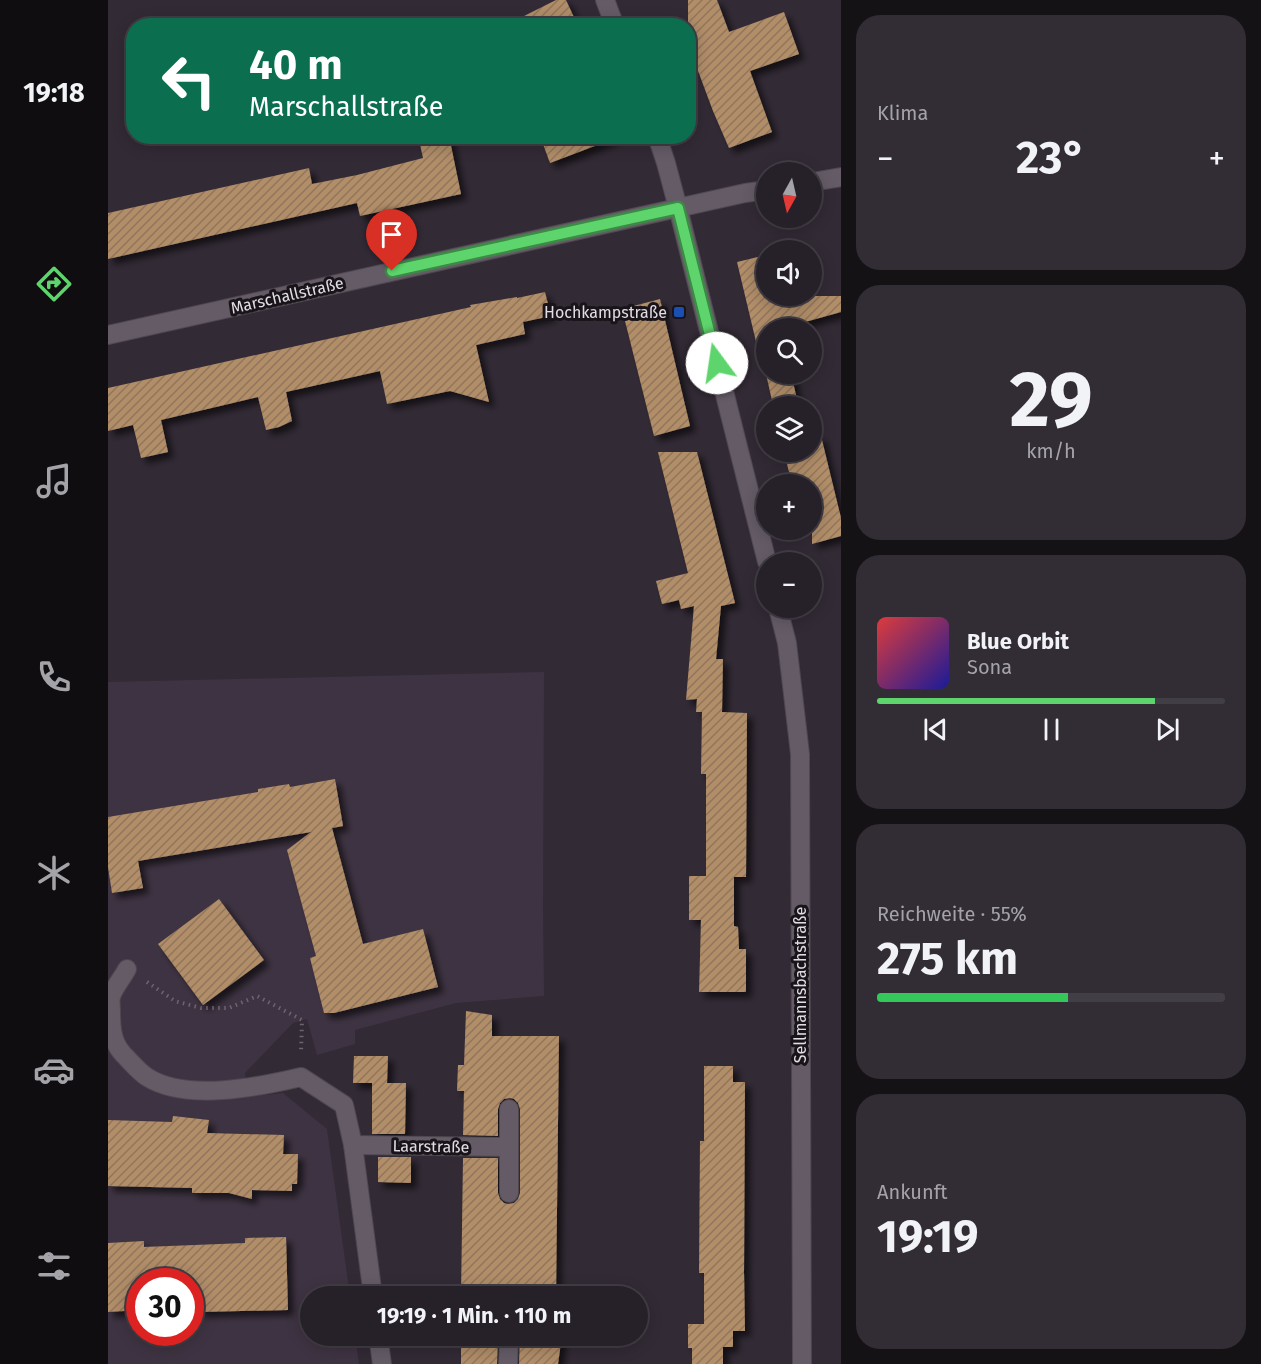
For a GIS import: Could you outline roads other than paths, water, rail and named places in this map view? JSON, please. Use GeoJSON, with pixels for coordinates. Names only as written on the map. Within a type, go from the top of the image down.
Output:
{"type":"FeatureCollection","features":[{"type":"Feature","properties":{"kind":"street"},"geometry":{"type":"LineString","coordinates":[[605,0],[612,18]]}},
{"type":"Feature","properties":{"kind":"street"},"geometry":{"type":"LineString","coordinates":[[660,144],[678,208],[764,552]]}},
{"type":"Feature","properties":{"kind":"street"},"geometry":{"type":"LineString","coordinates":[[822,180],[841,177]]}},
{"type":"Feature","properties":{"kind":"street"},"geometry":{"type":"LineString","coordinates":[[678,208],[756,192]]}},
{"type":"Feature","properties":{"kind":"street","name":"Marschallstraße"},"geometry":{"type":"LineString","coordinates":[[108,336],[678,208]]}},
{"type":"Feature","properties":{"kind":"street","name":"Sellmannsbachstraße"},"geometry":{"type":"LineString","coordinates":[[781,618],[787,643],[800,754],[802,1364]]}},
{"type":"Feature","properties":{"kind":"street"},"geometry":{"type":"LineString","coordinates":[[127,969],[111,998],[111,1033],[119,1049],[134,1066],[148,1077],[166,1085],[190,1089],[235,1090],[301,1077],[344,1104],[353,1145],[372,1286]]}},
{"type":"Feature","properties":{"kind":"street"},"geometry":{"type":"LineString","coordinates":[[509,1109],[509,1193]]}},
{"type":"Feature","properties":{"kind":"street","name":"Laarstraße"},"geometry":{"type":"LineString","coordinates":[[353,1145],[509,1147]]}},
{"type":"Feature","properties":{"kind":"street"},"geometry":{"type":"LineString","coordinates":[[380,1346],[382,1364]]}},
{"type":"Feature","properties":{"kind":"street"},"geometry":{"type":"LineString","coordinates":[[508,1364],[509,1346]]}},
{"type":"Feature","properties":{"kind":"place","name":"Hochkampstraße"},"geometry":{"type":"Point","coordinates":[679,312]}}]}
